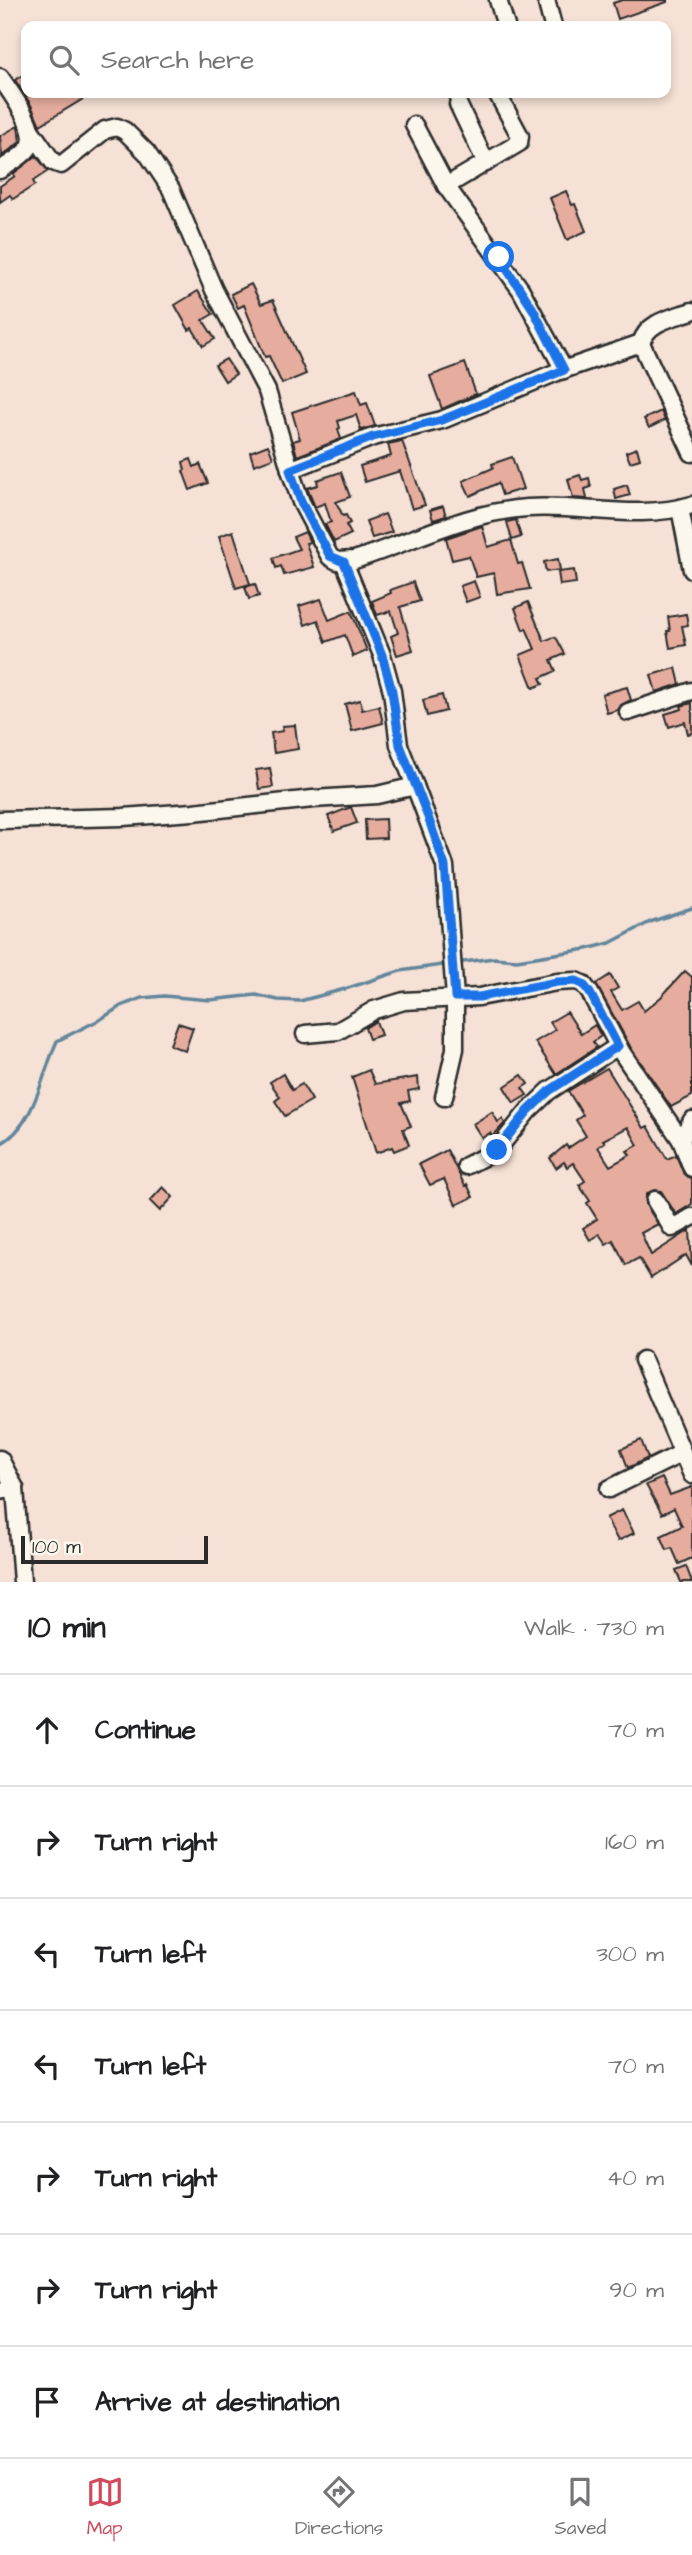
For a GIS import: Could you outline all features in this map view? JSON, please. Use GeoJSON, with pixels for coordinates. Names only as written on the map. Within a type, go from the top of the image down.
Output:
{"type":"FeatureCollection","features":[{"type":"Feature","properties":{"kind":"street"},"geometry":{"type":"LineString","coordinates":[[498,0],[504,21]]}},
{"type":"Feature","properties":{"kind":"street"},"geometry":{"type":"LineString","coordinates":[[546,0],[552,21]]}},
{"type":"Feature","properties":{"kind":"street"},"geometry":{"type":"LineString","coordinates":[[0,78],[53,162],[61,165],[106,130],[117,127],[133,138],[156,163],[171,189],[214,289],[267,391],[301,502],[330,556],[344,562],[463,522],[509,510],[527,508],[632,512],[686,507],[692,570]]}},
{"type":"Feature","properties":{"kind":"street"},"geometry":{"type":"LineString","coordinates":[[446,186],[521,140],[500,98]]}},
{"type":"Feature","properties":{"kind":"street"},"geometry":{"type":"LineString","coordinates":[[458,104],[486,163]]}},
{"type":"Feature","properties":{"kind":"street"},"geometry":{"type":"LineString","coordinates":[[414,125],[446,186],[521,290],[564,370]]}},
{"type":"Feature","properties":{"kind":"street"},"geometry":{"type":"LineString","coordinates":[[0,170],[28,149],[32,143],[32,132]]}},
{"type":"Feature","properties":{"kind":"street"},"geometry":{"type":"LineString","coordinates":[[290,470],[373,437],[442,420],[564,370],[641,343],[648,329],[656,324],[692,312]]}},
{"type":"Feature","properties":{"kind":"street"},"geometry":{"type":"LineString","coordinates":[[641,343],[692,453]]}},
{"type":"Feature","properties":{"kind":"street"},"geometry":{"type":"LineString","coordinates":[[344,562],[382,655],[392,691],[400,745],[445,866],[455,997],[455,1049],[444,1097]]}},
{"type":"Feature","properties":{"kind":"street"},"geometry":{"type":"LineString","coordinates":[[628,712],[692,691]]}},
{"type":"Feature","properties":{"kind":"street"},"geometry":{"type":"LineString","coordinates":[[0,820],[193,812],[377,795],[415,786]]}},
{"type":"Feature","properties":{"kind":"street"},"geometry":{"type":"LineString","coordinates":[[305,1034],[338,1031],[384,1006],[491,995],[557,982],[576,981],[583,984],[590,993],[618,1046],[681,1140],[692,1168]]}},
{"type":"Feature","properties":{"kind":"street"},"geometry":{"type":"LineString","coordinates":[[466,1166],[497,1150],[528,1111],[549,1091],[618,1046]]}},
{"type":"Feature","properties":{"kind":"street"},"geometry":{"type":"LineString","coordinates":[[681,1140],[692,1120]]}},
{"type":"Feature","properties":{"kind":"street"},"geometry":{"type":"LineString","coordinates":[[655,1200],[672,1228],[692,1217]]}},
{"type":"Feature","properties":{"kind":"street"},"geometry":{"type":"LineString","coordinates":[[643,1360],[692,1475]]}},
{"type":"Feature","properties":{"kind":"street"},"geometry":{"type":"LineString","coordinates":[[609,1489],[682,1453]]}},
{"type":"Feature","properties":{"kind":"street"},"geometry":{"type":"LineString","coordinates":[[0,1459],[22,1582]]}},
{"type":"Feature","properties":{"kind":"building"},"geometry":{"type":"Polygon","coordinates":[[[622,0],[667,2],[618,19],[613,3],[622,0]]]}},
{"type":"Feature","properties":{"kind":"building"},"geometry":{"type":"Polygon","coordinates":[[[21,76],[21,89],[15,80],[21,76]]]}},
{"type":"Feature","properties":{"kind":"building"},"geometry":{"type":"Polygon","coordinates":[[[27,98],[85,98],[40,125],[27,98]]]}},
{"type":"Feature","properties":{"kind":"building"},"geometry":{"type":"Polygon","coordinates":[[[18,126],[20,142],[2,156],[0,136],[18,126]]]}},
{"type":"Feature","properties":{"kind":"building"},"geometry":{"type":"Polygon","coordinates":[[[36,156],[48,171],[33,181],[35,185],[13,199],[10,195],[0,202],[0,186],[36,156]]]}},
{"type":"Feature","properties":{"kind":"building"},"geometry":{"type":"Polygon","coordinates":[[[566,191],[572,205],[575,204],[586,231],[567,240],[550,198],[566,191]]]}},
{"type":"Feature","properties":{"kind":"building"},"geometry":{"type":"Polygon","coordinates":[[[251,284],[261,304],[273,300],[306,374],[282,384],[269,356],[265,357],[244,305],[238,308],[231,294],[251,284]]]}},
{"type":"Feature","properties":{"kind":"building"},"geometry":{"type":"Polygon","coordinates":[[[198,291],[213,314],[203,320],[215,339],[203,346],[192,328],[189,330],[175,305],[198,291]]]}},
{"type":"Feature","properties":{"kind":"building"},"geometry":{"type":"Polygon","coordinates":[[[226,359],[236,374],[225,381],[215,365],[226,359]]]}},
{"type":"Feature","properties":{"kind":"building"},"geometry":{"type":"Polygon","coordinates":[[[465,363],[476,394],[442,409],[430,376],[465,363]]]}},
{"type":"Feature","properties":{"kind":"building"},"geometry":{"type":"Polygon","coordinates":[[[356,391],[361,405],[367,403],[375,426],[361,430],[356,415],[338,421],[341,439],[297,456],[293,441],[300,439],[292,412],[356,391]]]}},
{"type":"Feature","properties":{"kind":"building"},"geometry":{"type":"Polygon","coordinates":[[[661,411],[665,420],[649,428],[644,419],[661,411]]]}},
{"type":"Feature","properties":{"kind":"building"},"geometry":{"type":"Polygon","coordinates":[[[402,441],[425,505],[412,509],[400,471],[365,482],[360,466],[391,456],[388,444],[402,441]]]}},
{"type":"Feature","properties":{"kind":"building"},"geometry":{"type":"Polygon","coordinates":[[[268,445],[273,458],[254,465],[250,452],[268,445]]]}},
{"type":"Feature","properties":{"kind":"building"},"geometry":{"type":"Polygon","coordinates":[[[637,448],[640,459],[630,462],[626,452],[637,448]]]}},
{"type":"Feature","properties":{"kind":"building"},"geometry":{"type":"Polygon","coordinates":[[[512,457],[523,489],[502,495],[498,483],[470,496],[463,481],[493,468],[492,464],[512,457]]]}},
{"type":"Feature","properties":{"kind":"building"},"geometry":{"type":"Polygon","coordinates":[[[191,459],[194,467],[200,464],[208,483],[190,490],[183,471],[183,462],[191,459]]]}},
{"type":"Feature","properties":{"kind":"building"},"geometry":{"type":"Polygon","coordinates":[[[341,472],[350,497],[336,502],[350,523],[346,525],[351,534],[334,542],[325,524],[331,522],[325,503],[315,507],[307,488],[318,485],[317,480],[341,472]]]}},
{"type":"Feature","properties":{"kind":"building"},"geometry":{"type":"Polygon","coordinates":[[[580,475],[582,480],[589,478],[591,487],[585,489],[587,499],[573,498],[568,479],[580,475]]]}},
{"type":"Feature","properties":{"kind":"building"},"geometry":{"type":"Polygon","coordinates":[[[627,485],[630,495],[616,499],[614,489],[627,485]]]}},
{"type":"Feature","properties":{"kind":"building"},"geometry":{"type":"Polygon","coordinates":[[[443,506],[446,516],[433,520],[430,510],[443,506]]]}},
{"type":"Feature","properties":{"kind":"building"},"geometry":{"type":"Polygon","coordinates":[[[385,514],[392,532],[372,538],[366,521],[385,514]]]}},
{"type":"Feature","properties":{"kind":"building"},"geometry":{"type":"Polygon","coordinates":[[[516,520],[521,537],[512,540],[507,522],[516,520]]]}},
{"type":"Feature","properties":{"kind":"building"},"geometry":{"type":"Polygon","coordinates":[[[482,526],[488,547],[511,540],[518,564],[522,563],[530,589],[497,594],[494,573],[476,577],[469,556],[452,560],[446,538],[482,526]]]}},
{"type":"Feature","properties":{"kind":"building"},"geometry":{"type":"Polygon","coordinates":[[[233,531],[250,584],[236,588],[219,536],[233,531]]]}},
{"type":"Feature","properties":{"kind":"building"},"geometry":{"type":"Polygon","coordinates":[[[305,532],[310,542],[306,543],[314,567],[284,575],[281,566],[276,568],[273,558],[299,549],[293,537],[305,532]]]}},
{"type":"Feature","properties":{"kind":"building"},"geometry":{"type":"Polygon","coordinates":[[[558,559],[560,570],[546,572],[544,562],[558,559]]]}},
{"type":"Feature","properties":{"kind":"building"},"geometry":{"type":"Polygon","coordinates":[[[574,570],[576,583],[560,585],[558,572],[574,570]]]}},
{"type":"Feature","properties":{"kind":"building"},"geometry":{"type":"Polygon","coordinates":[[[474,581],[480,597],[466,602],[460,586],[474,581]]]}},
{"type":"Feature","properties":{"kind":"building"},"geometry":{"type":"Polygon","coordinates":[[[413,582],[420,601],[400,607],[413,650],[397,655],[391,636],[398,633],[391,611],[377,615],[372,601],[391,593],[390,590],[413,582]]]}},
{"type":"Feature","properties":{"kind":"building"},"geometry":{"type":"Polygon","coordinates":[[[255,584],[259,596],[249,599],[245,587],[255,584]]]}},
{"type":"Feature","properties":{"kind":"building"},"geometry":{"type":"Polygon","coordinates":[[[321,599],[329,620],[351,611],[367,651],[353,657],[345,635],[326,642],[318,620],[305,625],[299,606],[321,599]]]}},
{"type":"Feature","properties":{"kind":"building"},"geometry":{"type":"Polygon","coordinates":[[[528,602],[544,641],[554,637],[565,654],[551,660],[556,671],[540,678],[543,684],[533,688],[520,655],[535,649],[526,628],[523,630],[515,608],[528,602]]]}},
{"type":"Feature","properties":{"kind":"building"},"geometry":{"type":"Polygon","coordinates":[[[686,614],[688,625],[682,626],[686,645],[670,648],[668,617],[686,614]]]}},
{"type":"Feature","properties":{"kind":"building"},"geometry":{"type":"Polygon","coordinates":[[[676,668],[680,684],[656,692],[651,675],[676,668]]]}},
{"type":"Feature","properties":{"kind":"building"},"geometry":{"type":"Polygon","coordinates":[[[627,687],[631,700],[621,705],[618,710],[607,713],[602,694],[627,687]]]}},
{"type":"Feature","properties":{"kind":"building"},"geometry":{"type":"Polygon","coordinates":[[[442,695],[446,711],[427,716],[423,700],[442,695]]]}},
{"type":"Feature","properties":{"kind":"building"},"geometry":{"type":"Polygon","coordinates":[[[360,700],[362,710],[379,706],[383,723],[352,731],[345,704],[360,700]]]}},
{"type":"Feature","properties":{"kind":"building"},"geometry":{"type":"Polygon","coordinates":[[[692,703],[692,733],[688,734],[685,722],[669,727],[665,714],[692,703]]]}},
{"type":"Feature","properties":{"kind":"building"},"geometry":{"type":"Polygon","coordinates":[[[295,725],[298,749],[274,753],[271,733],[283,731],[282,726],[295,725]]]}},
{"type":"Feature","properties":{"kind":"building"},"geometry":{"type":"Polygon","coordinates":[[[270,768],[273,787],[259,789],[256,770],[270,768]]]}},
{"type":"Feature","properties":{"kind":"building"},"geometry":{"type":"Polygon","coordinates":[[[351,807],[357,823],[334,831],[328,816],[351,807]]]}},
{"type":"Feature","properties":{"kind":"building"},"geometry":{"type":"Polygon","coordinates":[[[385,819],[386,838],[366,839],[365,820],[385,819]]]}},
{"type":"Feature","properties":{"kind":"building"},"geometry":{"type":"Polygon","coordinates":[[[685,971],[692,977],[692,1096],[671,1107],[631,1048],[596,984],[610,975],[618,988],[611,992],[622,1010],[638,1001],[644,1011],[685,971]]]}},
{"type":"Feature","properties":{"kind":"building"},"geometry":{"type":"Polygon","coordinates":[[[567,1012],[581,1034],[595,1025],[601,1036],[593,1042],[597,1047],[556,1074],[535,1042],[555,1030],[550,1022],[567,1012]]]}},
{"type":"Feature","properties":{"kind":"building"},"geometry":{"type":"Polygon","coordinates":[[[376,1021],[381,1035],[369,1039],[365,1028],[376,1021]]]}},
{"type":"Feature","properties":{"kind":"building"},"geometry":{"type":"Polygon","coordinates":[[[178,1023],[193,1028],[185,1051],[170,1045],[178,1023]]]}},
{"type":"Feature","properties":{"kind":"building"},"geometry":{"type":"Polygon","coordinates":[[[607,1068],[644,1128],[648,1126],[667,1159],[676,1155],[683,1172],[692,1178],[692,1204],[676,1214],[661,1191],[654,1190],[646,1194],[646,1205],[658,1224],[641,1233],[651,1255],[690,1230],[692,1266],[686,1255],[651,1278],[639,1258],[626,1265],[613,1240],[606,1244],[599,1234],[590,1240],[583,1228],[597,1219],[587,1203],[590,1201],[579,1185],[585,1181],[573,1163],[567,1167],[564,1162],[556,1168],[550,1158],[566,1145],[568,1148],[586,1136],[576,1120],[583,1115],[568,1091],[607,1068]],[[628,1127],[603,1140],[605,1142],[598,1147],[610,1166],[630,1155],[627,1151],[638,1145],[628,1127]]]}},
{"type":"Feature","properties":{"kind":"building"},"geometry":{"type":"Polygon","coordinates":[[[369,1070],[375,1084],[418,1077],[419,1089],[408,1091],[410,1101],[401,1103],[411,1126],[403,1129],[409,1145],[394,1151],[392,1147],[376,1153],[352,1077],[369,1070]]]}},
{"type":"Feature","properties":{"kind":"building"},"geometry":{"type":"Polygon","coordinates":[[[283,1074],[292,1090],[302,1084],[312,1100],[285,1116],[275,1101],[280,1097],[270,1082],[283,1074]]]}},
{"type":"Feature","properties":{"kind":"building"},"geometry":{"type":"Polygon","coordinates":[[[522,1075],[528,1084],[522,1088],[527,1095],[514,1103],[504,1087],[522,1075]]]}},
{"type":"Feature","properties":{"kind":"building"},"geometry":{"type":"Polygon","coordinates":[[[492,1112],[498,1122],[502,1119],[505,1123],[492,1137],[490,1133],[482,1138],[473,1124],[492,1112]]]}},
{"type":"Feature","properties":{"kind":"building"},"geometry":{"type":"Polygon","coordinates":[[[447,1150],[473,1197],[456,1205],[444,1179],[430,1185],[419,1164],[447,1150]]]}},
{"type":"Feature","properties":{"kind":"building"},"geometry":{"type":"Polygon","coordinates":[[[163,1187],[173,1197],[160,1211],[150,1201],[163,1187]]]}},
{"type":"Feature","properties":{"kind":"building"},"geometry":{"type":"Polygon","coordinates":[[[641,1440],[648,1458],[628,1468],[621,1449],[641,1440]]]}},
{"type":"Feature","properties":{"kind":"building"},"geometry":{"type":"Polygon","coordinates":[[[662,1478],[670,1495],[692,1487],[692,1558],[679,1564],[672,1548],[667,1550],[661,1536],[682,1526],[674,1508],[662,1514],[646,1485],[662,1478]]]}},
{"type":"Feature","properties":{"kind":"building"},"geometry":{"type":"Polygon","coordinates":[[[622,1510],[634,1533],[618,1541],[606,1518],[622,1510]]]}},
{"type":"Feature","properties":{"kind":"building"},"geometry":{"type":"Polygon","coordinates":[[[686,1566],[692,1582],[681,1582],[676,1570],[686,1566]]]}},
{"type":"Feature","properties":{"kind":"waterway"},"geometry":{"type":"LineString","coordinates":[[456,963],[494,958],[517,960],[587,949],[610,943],[650,922],[692,908]]}},
{"type":"Feature","properties":{"kind":"waterway"},"geometry":{"type":"LineString","coordinates":[[0,1144],[22,1125],[36,1098],[57,1041],[121,1006],[142,998],[164,996],[210,1000],[256,995],[300,1001],[400,971],[449,964]]}},
{"type":"Feature","properties":{"kind":"route"},"geometry":{"type":"LineString","coordinates":[[497,1150],[528,1111],[549,1091],[618,1046],[590,993],[583,984],[576,981],[568,980],[502,994],[455,997],[445,866],[400,745],[392,691],[382,655],[344,562],[330,556],[301,502],[290,470],[373,437],[442,420],[564,370],[533,309],[499,257]]}}]}
